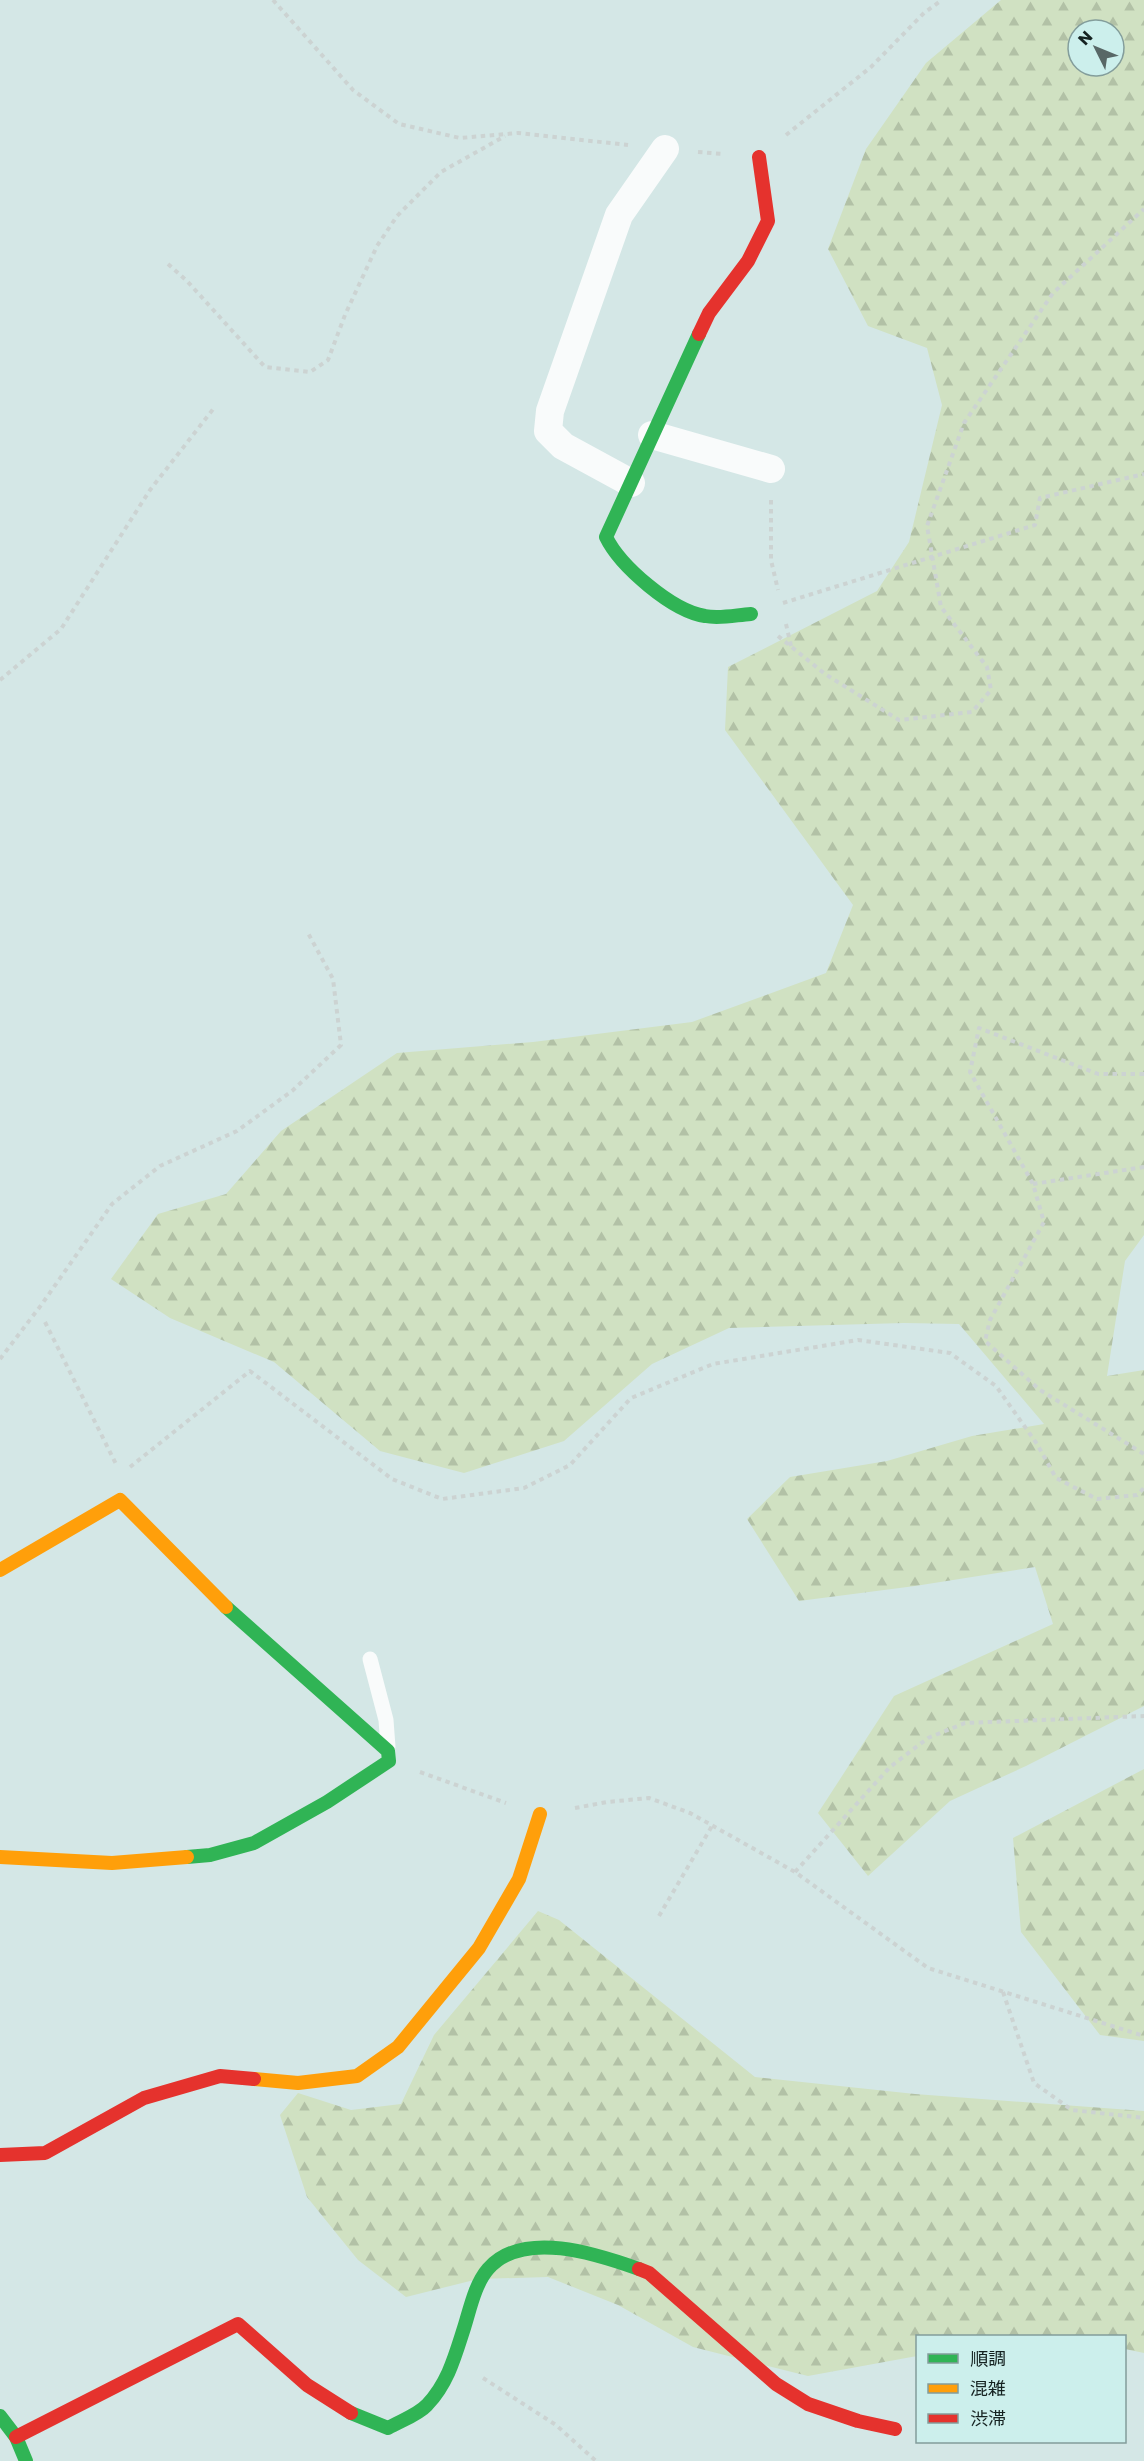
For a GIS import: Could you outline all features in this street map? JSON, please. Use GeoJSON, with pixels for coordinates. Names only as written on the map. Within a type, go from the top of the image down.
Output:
{"type":"FeatureCollection","features":[{"type":"Feature","properties":{"kind":"street"},"geometry":{"type":"LineString","coordinates":[[631,483],[564,446],[548,431],[550,411],[619,215],[665,149]]}},
{"type":"Feature","properties":{"kind":"street"},"geometry":{"type":"LineString","coordinates":[[751,614],[702,616],[650,588],[610,548],[606,537],[709,314],[748,261],[768,221],[759,157]]}},
{"type":"Feature","properties":{"kind":"street"},"geometry":{"type":"LineString","coordinates":[[652,435],[771,469]]}},
{"type":"Feature","properties":{"kind":"street"},"geometry":{"type":"LineString","coordinates":[[0,1570],[120,1500],[216,1598],[389,1756],[327,1802],[254,1843],[210,1855],[112,1863],[0,1857]]}},
{"type":"Feature","properties":{"kind":"street"},"geometry":{"type":"LineString","coordinates":[[0,2155],[45,2152],[144,2098],[220,2076],[298,2083],[357,2076],[398,2047],[479,1948],[519,1879],[540,1814]]}},
{"type":"Feature","properties":{"kind":"street"},"geometry":{"type":"LineString","coordinates":[[16,2437],[238,2324],[319,2395],[364,2422],[388,2428],[426,2407],[448,2377],[476,2294],[488,2269],[509,2254],[540,2246],[605,2257],[649,2273],[776,2384],[807,2404],[858,2421],[895,2428]]}},
{"type":"Feature","properties":{"kind":"street"},"geometry":{"type":"LineString","coordinates":[[0,2416],[16,2437],[26,2461]]}},
{"type":"Feature","properties":{"kind":"lane"},"geometry":{"type":"LineString","coordinates":[[370,1659],[386,1720],[389,1756]]}},
{"type":"Feature","properties":{"kind":"path"},"geometry":{"type":"LineString","coordinates":[[273,0],[352,90],[399,124],[460,138],[508,134],[759,157],[871,67],[924,13],[942,0]]}},
{"type":"Feature","properties":{"kind":"path"},"geometry":{"type":"LineString","coordinates":[[168,264],[187,281],[265,367],[310,372],[328,360],[345,315],[377,246],[397,216],[441,172],[508,134]]}},
{"type":"Feature","properties":{"kind":"path"},"geometry":{"type":"LineString","coordinates":[[751,614],[825,674],[900,720],[972,712],[992,690],[987,667],[941,607],[927,526],[964,423],[1053,293],[1144,209]]}},
{"type":"Feature","properties":{"kind":"path"},"geometry":{"type":"LineString","coordinates":[[0,680],[61,628],[150,490],[214,408]]}},
{"type":"Feature","properties":{"kind":"path"},"geometry":{"type":"LineString","coordinates":[[771,469],[771,560],[791,647]]}},
{"type":"Feature","properties":{"kind":"path"},"geometry":{"type":"LineString","coordinates":[[781,603],[1035,525],[1040,498],[1144,474]]}},
{"type":"Feature","properties":{"kind":"path"},"geometry":{"type":"LineString","coordinates":[[0,1359],[42,1305],[112,1204],[160,1166],[237,1131],[292,1091],[341,1046],[333,979],[308,933]]}},
{"type":"Feature","properties":{"kind":"path"},"geometry":{"type":"LineString","coordinates":[[1144,1074],[1098,1074],[979,1028],[970,1072],[1033,1184],[1044,1222],[990,1320],[985,1341],[1040,1390],[1144,1454]]}},
{"type":"Feature","properties":{"kind":"path"},"geometry":{"type":"LineString","coordinates":[[1033,1184],[1144,1167]]}},
{"type":"Feature","properties":{"kind":"path"},"geometry":{"type":"LineString","coordinates":[[45,1322],[121,1474],[250,1371],[392,1479],[442,1499],[524,1488],[570,1465],[631,1398],[713,1364],[858,1340],[950,1353],[996,1386],[1037,1444],[1056,1478],[1097,1499],[1137,1494],[1144,1488]]}},
{"type":"Feature","properties":{"kind":"path"},"geometry":{"type":"LineString","coordinates":[[795,1872],[890,1767],[928,1738],[965,1723],[1144,1716]]}},
{"type":"Feature","properties":{"kind":"path"},"geometry":{"type":"LineString","coordinates":[[389,1756],[540,1814],[607,1802],[648,1798],[690,1813],[795,1872],[928,1968],[1144,2036]]}},
{"type":"Feature","properties":{"kind":"path"},"geometry":{"type":"LineString","coordinates":[[658,1916],[712,1826]]}},
{"type":"Feature","properties":{"kind":"path"},"geometry":{"type":"LineString","coordinates":[[1004,1992],[1034,2083],[1072,2110],[1144,2118]]}},
{"type":"Feature","properties":{"kind":"path"},"geometry":{"type":"LineString","coordinates":[[453,2359],[556,2425],[596,2461]]}},
{"type":"Feature","properties":{"kind":"green space"},"geometry":{"type":"Polygon","coordinates":[[[1001,0],[1144,0],[1144,1235],[1125,1261],[1107,1376],[1144,1370],[1144,1706],[1026,1766],[950,1801],[868,1876],[818,1813],[894,1696],[1053,1624],[1035,1567],[799,1601],[747,1519],[790,1477],[887,1461],[972,1436],[1044,1424],[959,1324],[904,1323],[729,1328],[652,1364],[564,1441],[464,1473],[380,1451],[274,1362],[170,1318],[111,1279],[158,1214],[226,1194],[281,1131],[397,1053],[533,1042],[692,1022],[826,973],[853,905],[725,730],[728,667],[877,591],[909,542],[942,405],[927,348],[868,326],[828,249],[866,149],[926,63],[1001,0]]]}},
{"type":"Feature","properties":{"kind":"green space"},"geometry":{"type":"Polygon","coordinates":[[[1144,1769],[1144,2041],[1100,2035],[1021,1932],[1013,1838],[1144,1769]]]}},
{"type":"Feature","properties":{"kind":"green space"},"geometry":{"type":"Polygon","coordinates":[[[538,1911],[559,1920],[755,2077],[915,2094],[1144,2111],[1144,2353],[1126,2349],[1126,2335],[916,2335],[916,2356],[808,2376],[693,2347],[618,2305],[548,2277],[478,2279],[406,2297],[358,2260],[307,2197],[280,2115],[298,2093],[351,2110],[401,2104],[434,2035],[538,1911]]]}},
{"type":"Feature","properties":{"kind":"traffic: fast"},"geometry":{"type":"LineString","coordinates":[[699,334],[606,537],[623,561],[648,586],[678,606],[711,617],[751,614]]}},
{"type":"Feature","properties":{"kind":"traffic: fast"},"geometry":{"type":"LineString","coordinates":[[187,1857],[210,1855],[254,1843],[327,1802],[389,1761],[388,1751],[226,1607]]}},
{"type":"Feature","properties":{"kind":"traffic: fast"},"geometry":{"type":"LineString","coordinates":[[351,2413],[388,2428],[414,2415],[427,2405],[440,2388],[450,2369],[473,2297],[483,2275],[503,2257],[520,2250],[540,2247],[561,2248],[603,2257],[639,2269]]}},
{"type":"Feature","properties":{"kind":"traffic: fast"},"geometry":{"type":"LineString","coordinates":[[0,2416],[16,2437],[26,2461]]}},
{"type":"Feature","properties":{"kind":"traffic: slow"},"geometry":{"type":"LineString","coordinates":[[0,1570],[120,1500],[226,1607]]}},
{"type":"Feature","properties":{"kind":"traffic: slow"},"geometry":{"type":"LineString","coordinates":[[254,2079],[298,2083],[357,2076],[398,2047],[479,1948],[519,1879],[540,1814]]}},
{"type":"Feature","properties":{"kind":"traffic: slow"},"geometry":{"type":"LineString","coordinates":[[0,1857],[112,1863],[187,1857]]}},
{"type":"Feature","properties":{"kind":"traffic: jam"},"geometry":{"type":"LineString","coordinates":[[699,334],[709,313],[748,261],[768,221],[759,157]]}},
{"type":"Feature","properties":{"kind":"traffic: jam"},"geometry":{"type":"LineString","coordinates":[[0,2155],[45,2153],[144,2098],[220,2076],[254,2079]]}},
{"type":"Feature","properties":{"kind":"traffic: jam"},"geometry":{"type":"LineString","coordinates":[[639,2269],[649,2273],[776,2384],[808,2404],[858,2421],[895,2429]]}},
{"type":"Feature","properties":{"kind":"traffic: jam"},"geometry":{"type":"LineString","coordinates":[[16,2437],[238,2324],[307,2385],[351,2413]]}}]}
